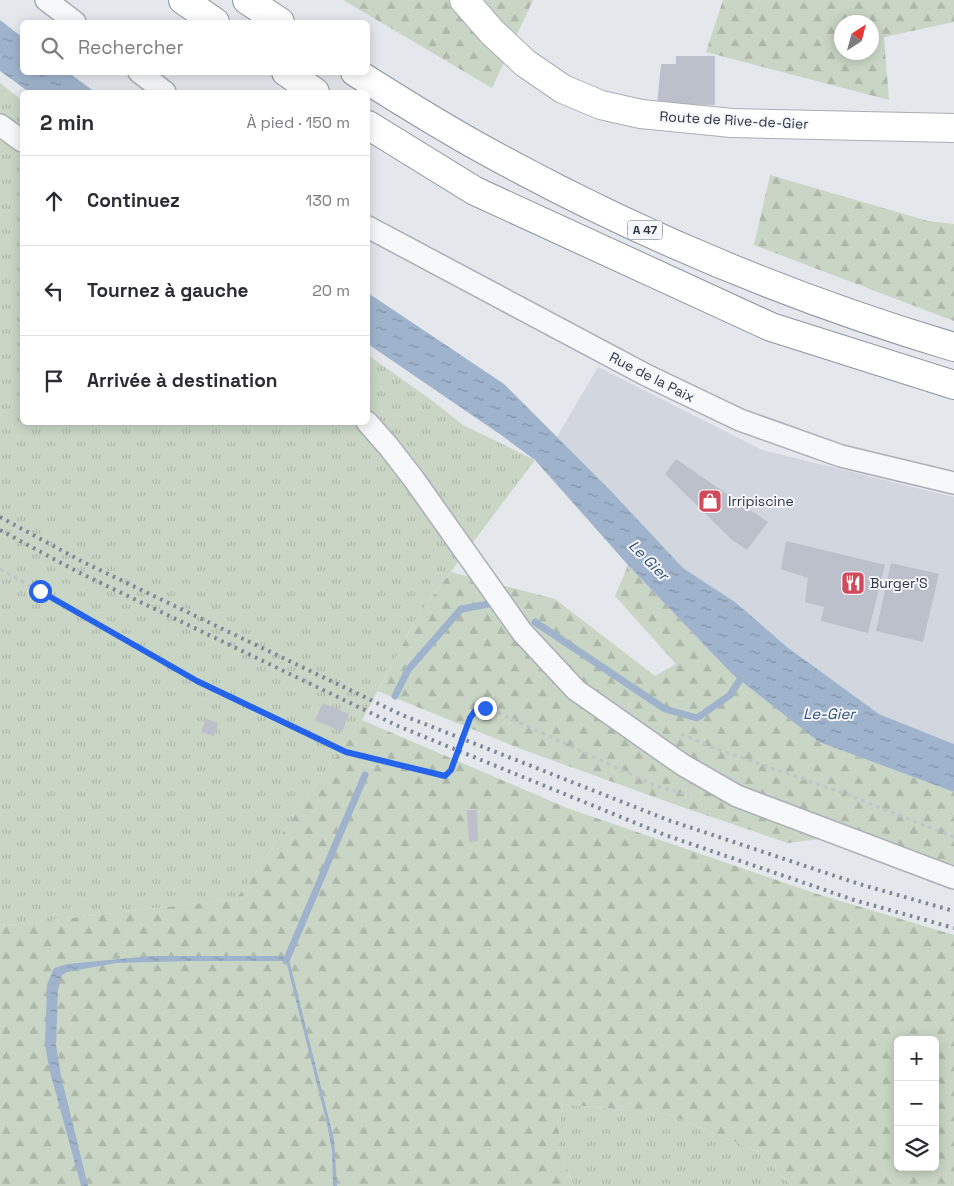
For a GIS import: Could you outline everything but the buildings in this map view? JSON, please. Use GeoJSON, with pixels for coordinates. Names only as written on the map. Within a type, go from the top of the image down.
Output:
{"type":"FeatureCollection","features":[{"type":"Feature","properties":{"kind":"main road"},"geometry":{"type":"LineString","coordinates":[[182,0],[212,20]]}},
{"type":"Feature","properties":{"kind":"main road"},"geometry":{"type":"LineString","coordinates":[[247,0],[277,20]]}},
{"type":"Feature","properties":{"kind":"main road","name":"Route de Rive-de-Gier"},"geometry":{"type":"LineString","coordinates":[[464,0],[492,32],[525,63],[563,89],[601,105],[641,114],[732,123],[954,128]]}},
{"type":"Feature","properties":{"kind":"main road"},"geometry":{"type":"LineString","coordinates":[[290,75],[312,90]]}},
{"type":"Feature","properties":{"kind":"main road","name":"A 47"},"geometry":{"type":"LineString","coordinates":[[360,75],[410,107],[488,152],[589,205],[799,295],[903,331],[954,346]]}},
{"type":"Feature","properties":{"kind":"main road","name":"A 47"},"geometry":{"type":"LineString","coordinates":[[370,126],[475,191],[771,327],[954,385]]}},
{"type":"Feature","properties":{"kind":"street"},"geometry":{"type":"LineString","coordinates":[[46,0],[72,20]]}},
{"type":"Feature","properties":{"kind":"street"},"geometry":{"type":"LineString","coordinates":[[143,75],[162,90]]}},
{"type":"Feature","properties":{"kind":"street"},"geometry":{"type":"LineString","coordinates":[[0,125],[20,140]]}},
{"type":"Feature","properties":{"kind":"street","name":"Rue de la Paix"},"geometry":{"type":"LineString","coordinates":[[370,228],[646,375],[740,420],[841,456],[954,483]]}},
{"type":"Feature","properties":{"kind":"street"},"geometry":{"type":"LineString","coordinates":[[370,425],[413,478],[522,632],[576,690],[683,765],[737,796],[954,878]]}},
{"type":"Feature","properties":{"kind":"path"},"geometry":{"type":"LineString","coordinates":[[0,569],[197,681],[248,707],[346,752],[445,776],[451,770],[470,718],[475,711],[485,708],[658,788],[692,796]]}},
{"type":"Feature","properties":{"kind":"path"},"geometry":{"type":"LineString","coordinates":[[679,734],[842,792],[954,837]]}},
{"type":"Feature","properties":{"kind":"shaded area"},"geometry":{"type":"Polygon","coordinates":[[[598,367],[762,450],[954,497],[954,744],[879,714],[787,647],[735,602],[683,568],[557,437],[598,367]]]}},
{"type":"Feature","properties":{"kind":"green space"},"geometry":{"type":"Polygon","coordinates":[[[343,0],[533,0],[492,88],[343,0]]]}},
{"type":"Feature","properties":{"kind":"green space"},"geometry":{"type":"Polygon","coordinates":[[[723,0],[954,0],[954,22],[884,37],[889,100],[706,52],[723,0]]]}},
{"type":"Feature","properties":{"kind":"green space"},"geometry":{"type":"Polygon","coordinates":[[[0,83],[20,98],[20,425],[370,425],[370,356],[463,425],[535,460],[419,614],[362,720],[236,899],[0,926],[0,83]]]}},
{"type":"Feature","properties":{"kind":"green space"},"geometry":{"type":"Polygon","coordinates":[[[770,175],[928,221],[954,224],[954,321],[754,245],[770,175]]]}},
{"type":"Feature","properties":{"kind":"green space"},"geometry":{"type":"Polygon","coordinates":[[[628,565],[732,674],[819,742],[954,792],[954,868],[866,833],[788,843],[521,749],[378,691],[419,614],[451,572],[555,599],[655,676],[676,664],[615,596],[628,565]]]}},
{"type":"Feature","properties":{"kind":"green space"},"geometry":{"type":"Polygon","coordinates":[[[362,720],[567,808],[814,893],[954,935],[954,1186],[792,1186],[757,1151],[668,1114],[562,1104],[558,1146],[574,1186],[0,1186],[0,926],[236,899],[362,720]]]}},
{"type":"Feature","properties":{"kind":"green space"},"geometry":{"type":"Polygon","coordinates":[[[562,1104],[668,1114],[757,1151],[792,1186],[574,1186],[558,1146],[562,1104]]]}},
{"type":"Feature","properties":{"kind":"water"},"geometry":{"type":"Polygon","coordinates":[[[0,20],[20,35],[20,75],[72,75],[92,90],[26,90],[0,71],[0,20]]]}},
{"type":"Feature","properties":{"kind":"water","name":"Le-Gier"},"geometry":{"type":"Polygon","coordinates":[[[370,294],[504,384],[611,491],[683,568],[735,602],[787,647],[879,714],[954,744],[954,792],[819,742],[732,674],[628,565],[535,460],[370,345],[370,294]]]}},
{"type":"Feature","properties":{"kind":"water"},"geometry":{"type":"Polygon","coordinates":[[[151,956],[288,956],[334,1139],[337,1186],[333,1186],[332,1151],[327,1124],[286,961],[192,961],[116,963],[67,972],[61,976],[58,991],[56,1045],[61,1076],[88,1186],[81,1186],[49,1068],[45,1045],[47,985],[54,968],[67,964],[151,956]]]}},
{"type":"Feature","properties":{"kind":"waterway"},"geometry":{"type":"LineString","coordinates":[[395,696],[408,670],[461,609],[489,604]]}},
{"type":"Feature","properties":{"kind":"waterway"},"geometry":{"type":"LineString","coordinates":[[535,622],[665,709],[697,718],[730,695],[745,672]]}},
{"type":"Feature","properties":{"kind":"waterway"},"geometry":{"type":"LineString","coordinates":[[286,961],[365,775]]}},
{"type":"Feature","properties":{"kind":"railway"},"geometry":{"type":"LineString","coordinates":[[0,517],[83,562],[402,715],[668,820],[859,884],[954,911]]}},
{"type":"Feature","properties":{"kind":"railway"},"geometry":{"type":"LineString","coordinates":[[0,530],[78,572],[398,726],[665,835],[854,900],[954,928]]}},
{"type":"Feature","properties":{"kind":"place","name":"Irripiscine"},"geometry":{"type":"Point","coordinates":[710,501]}},
{"type":"Feature","properties":{"kind":"place","name":"Burger'S"},"geometry":{"type":"Point","coordinates":[853,583]}},
{"type":"Feature","properties":{"kind":"route"},"geometry":{"type":"LineString","coordinates":[[40,591],[231,699],[346,752],[445,776],[451,770],[470,718],[475,711],[485,708]]}},
{"type":"Feature","properties":{"kind":"water label","name":"Le Gier"},"geometry":{"type":"Point","coordinates":[649,560]}}]}
